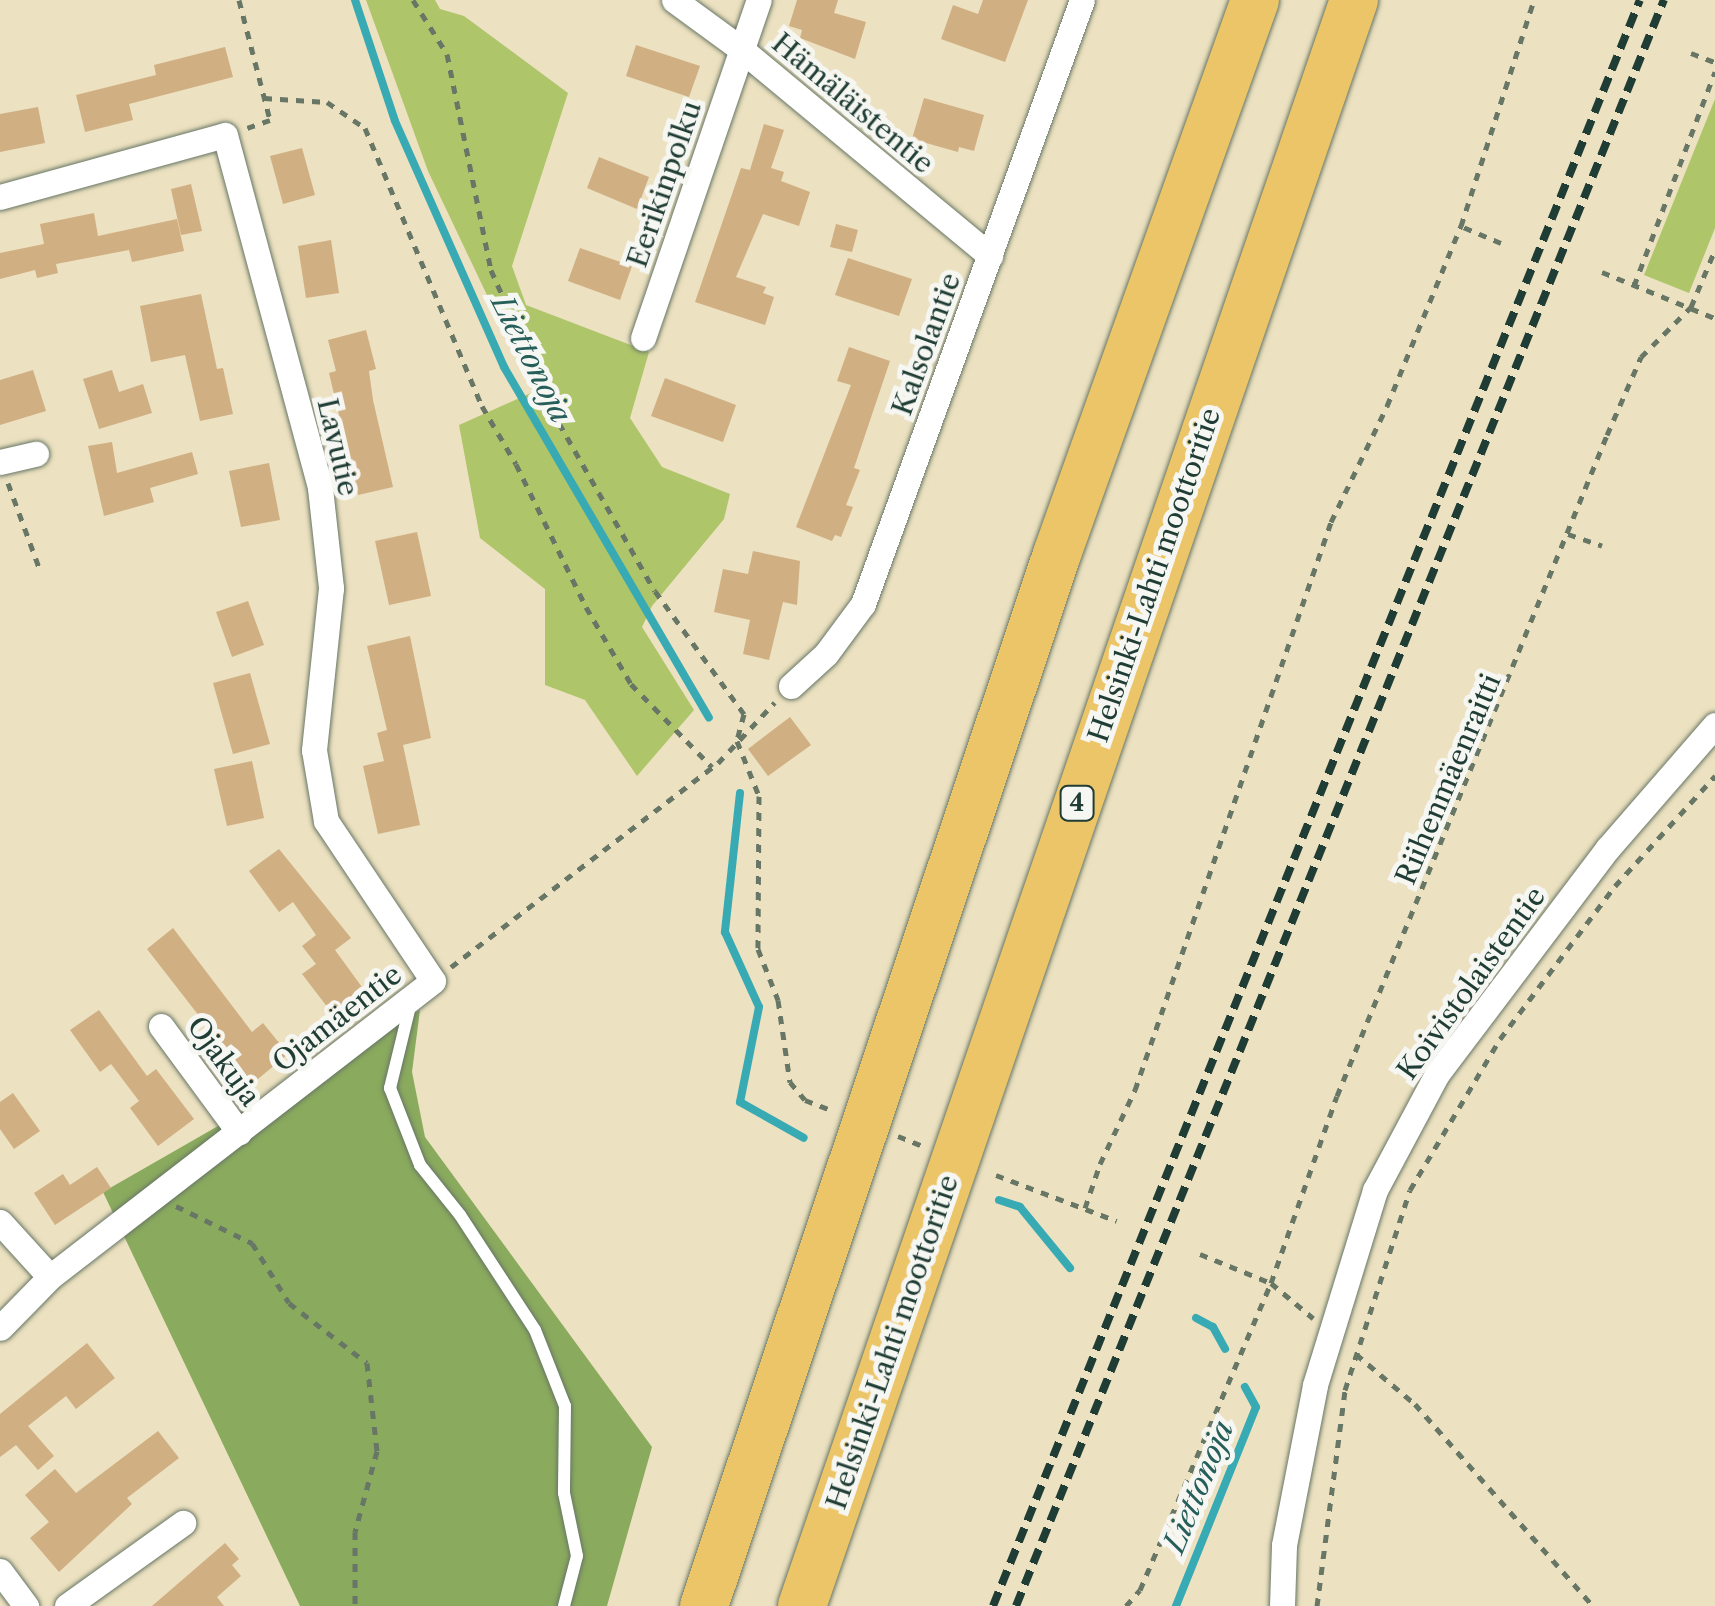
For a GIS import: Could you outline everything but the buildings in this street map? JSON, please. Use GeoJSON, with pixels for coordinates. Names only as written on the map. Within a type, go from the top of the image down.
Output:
{"type":"FeatureCollection","features":[{"type":"Feature","properties":{"kind":"highway"},"geometry":{"type":"LineString","coordinates":[[704,1606],[1056,554],[1255,0]]}},
{"type":"Feature","properties":{"kind":"highway","name":"Helsinki-Lahti moottoritie"},"geometry":{"type":"LineString","coordinates":[[802,1606],[1354,0]]}},
{"type":"Feature","properties":{"kind":"street","name":"Hämäläistentie"},"geometry":{"type":"LineString","coordinates":[[674,0],[742,48],[990,256]]}},
{"type":"Feature","properties":{"kind":"street","name":"Eerikinpolku"},"geometry":{"type":"LineString","coordinates":[[643,338],[759,0]]}},
{"type":"Feature","properties":{"kind":"street","name":"Kalsolantie"},"geometry":{"type":"LineString","coordinates":[[790,686],[826,654],[864,604],[1082,0]]}},
{"type":"Feature","properties":{"kind":"street"},"geometry":{"type":"LineString","coordinates":[[0,197],[225,135]]}},
{"type":"Feature","properties":{"kind":"street","name":"Lavutie"},"geometry":{"type":"LineString","coordinates":[[225,135],[320,488],[330,588],[314,750],[326,821],[433,981]]}},
{"type":"Feature","properties":{"kind":"street"},"geometry":{"type":"LineString","coordinates":[[0,462],[36,454]]}},
{"type":"Feature","properties":{"kind":"street","name":"Koivistolaistentie"},"geometry":{"type":"LineString","coordinates":[[1282,1606],[1284,1545],[1315,1385],[1375,1190],[1437,1074],[1608,848],[1715,726]]}},
{"type":"Feature","properties":{"kind":"street","name":"Ojamäentie"},"geometry":{"type":"LineString","coordinates":[[0,1328],[50,1277],[433,981]]}},
{"type":"Feature","properties":{"kind":"street","name":"Ojakuja"},"geometry":{"type":"LineString","coordinates":[[161,1026],[239,1132]]}},
{"type":"Feature","properties":{"kind":"street"},"geometry":{"type":"LineString","coordinates":[[0,1222],[50,1277]]}},
{"type":"Feature","properties":{"kind":"street"},"geometry":{"type":"LineString","coordinates":[[66,1606],[183,1523]]}},
{"type":"Feature","properties":{"kind":"street"},"geometry":{"type":"LineString","coordinates":[[0,1571],[26,1606]]}},
{"type":"Feature","properties":{"kind":"lane"},"geometry":{"type":"LineString","coordinates":[[412,998],[390,1088],[420,1165],[460,1215],[535,1330],[565,1406],[564,1494],[577,1556],[564,1606]]}},
{"type":"Feature","properties":{"kind":"path"},"geometry":{"type":"LineString","coordinates":[[225,135],[270,120],[238,0]]}},
{"type":"Feature","properties":{"kind":"path"},"geometry":{"type":"LineString","coordinates":[[413,0],[447,54],[491,270],[568,440],[655,591],[744,714],[737,740],[759,796],[758,949],[778,1000],[790,1082],[805,1100],[836,1112]]}},
{"type":"Feature","properties":{"kind":"path"},"geometry":{"type":"LineString","coordinates":[[1086,1208],[1100,1164],[1135,1090],[1331,522],[1387,406],[1461,226],[1534,0]]}},
{"type":"Feature","properties":{"kind":"path"},"geometry":{"type":"LineString","coordinates":[[1691,53],[1715,62]]}},
{"type":"Feature","properties":{"kind":"path"},"geometry":{"type":"LineString","coordinates":[[1634,286],[1715,72]]}},
{"type":"Feature","properties":{"kind":"path"},"geometry":{"type":"LineString","coordinates":[[264,98],[328,102],[365,128],[482,406],[516,464],[586,607],[632,684],[715,765]]}},
{"type":"Feature","properties":{"kind":"path"},"geometry":{"type":"LineString","coordinates":[[1461,226],[1500,243]]}},
{"type":"Feature","properties":{"kind":"path"},"geometry":{"type":"LineString","coordinates":[[1691,307],[1715,250]]}},
{"type":"Feature","properties":{"kind":"path"},"geometry":{"type":"LineString","coordinates":[[1602,272],[1715,318]]}},
{"type":"Feature","properties":{"kind":"path"},"geometry":{"type":"LineString","coordinates":[[1704,275],[1715,278]]}},
{"type":"Feature","properties":{"kind":"path","name":"Riihenmäenraitti"},"geometry":{"type":"LineString","coordinates":[[1126,1606],[1140,1590],[1271,1283],[1337,1096],[1641,357],[1691,307]]}},
{"type":"Feature","properties":{"kind":"path"},"geometry":{"type":"LineString","coordinates":[[0,462],[40,570]]}},
{"type":"Feature","properties":{"kind":"path"},"geometry":{"type":"LineString","coordinates":[[1568,534],[1602,546]]}},
{"type":"Feature","properties":{"kind":"path","name":"Ojamäentie"},"geometry":{"type":"LineString","coordinates":[[433,981],[715,765],[790,686]]}},
{"type":"Feature","properties":{"kind":"path"},"geometry":{"type":"LineString","coordinates":[[1316,1606],[1345,1390],[1410,1190],[1500,1039],[1615,886],[1715,776]]}},
{"type":"Feature","properties":{"kind":"path"},"geometry":{"type":"LineString","coordinates":[[898,1136],[932,1150]]}},
{"type":"Feature","properties":{"kind":"path"},"geometry":{"type":"LineString","coordinates":[[996,1175],[1117,1220]]}},
{"type":"Feature","properties":{"kind":"path"},"geometry":{"type":"LineString","coordinates":[[156,1195],[252,1243],[289,1303],[367,1363],[377,1451],[354,1532],[356,1606]]}},
{"type":"Feature","properties":{"kind":"path"},"geometry":{"type":"LineString","coordinates":[[1200,1254],[1271,1283]]}},
{"type":"Feature","properties":{"kind":"path"},"geometry":{"type":"LineString","coordinates":[[1357,1355],[1415,1404],[1592,1606]]}},
{"type":"Feature","properties":{"kind":"green space"},"geometry":{"type":"Polygon","coordinates":[[[366,0],[435,0],[440,9],[464,16],[568,93],[512,266],[526,305],[649,352],[630,418],[662,467],[730,494],[724,519],[652,606],[642,627],[694,710],[637,776],[585,700],[545,685],[545,589],[480,538],[459,425],[533,392],[428,171],[366,0]]]}},
{"type":"Feature","properties":{"kind":"green space"},"geometry":{"type":"Polygon","coordinates":[[[1715,99],[1715,228],[1689,293],[1644,275],[1715,99]]]}},
{"type":"Feature","properties":{"kind":"green space"},"geometry":{"type":"Polygon","coordinates":[[[420,1010],[412,1072],[425,1137],[652,1447],[607,1606],[300,1606],[103,1192],[420,1010]]]}},
{"type":"Feature","properties":{"kind":"waterway","name":"Liettonoja"},"geometry":{"type":"LineString","coordinates":[[355,0],[395,121],[504,367],[709,718]]}},
{"type":"Feature","properties":{"kind":"waterway","name":"Liettonoja"},"geometry":{"type":"LineString","coordinates":[[740,793],[725,932],[759,1007],[740,1102],[804,1138]]}},
{"type":"Feature","properties":{"kind":"waterway","name":"Liettonoja"},"geometry":{"type":"LineString","coordinates":[[999,1200],[1020,1207],[1070,1268]]}},
{"type":"Feature","properties":{"kind":"waterway","name":"Liettonoja"},"geometry":{"type":"LineString","coordinates":[[1196,1318],[1213,1327],[1225,1349]]}},
{"type":"Feature","properties":{"kind":"waterway","name":"Liettonoja"},"geometry":{"type":"LineString","coordinates":[[1176,1606],[1256,1407],[1245,1387]]}},
{"type":"Feature","properties":{"kind":"railway"},"geometry":{"type":"LineString","coordinates":[[993,1606],[1640,0]]}},
{"type":"Feature","properties":{"kind":"railway"},"geometry":{"type":"LineString","coordinates":[[1016,1606],[1664,0]]}}]}
